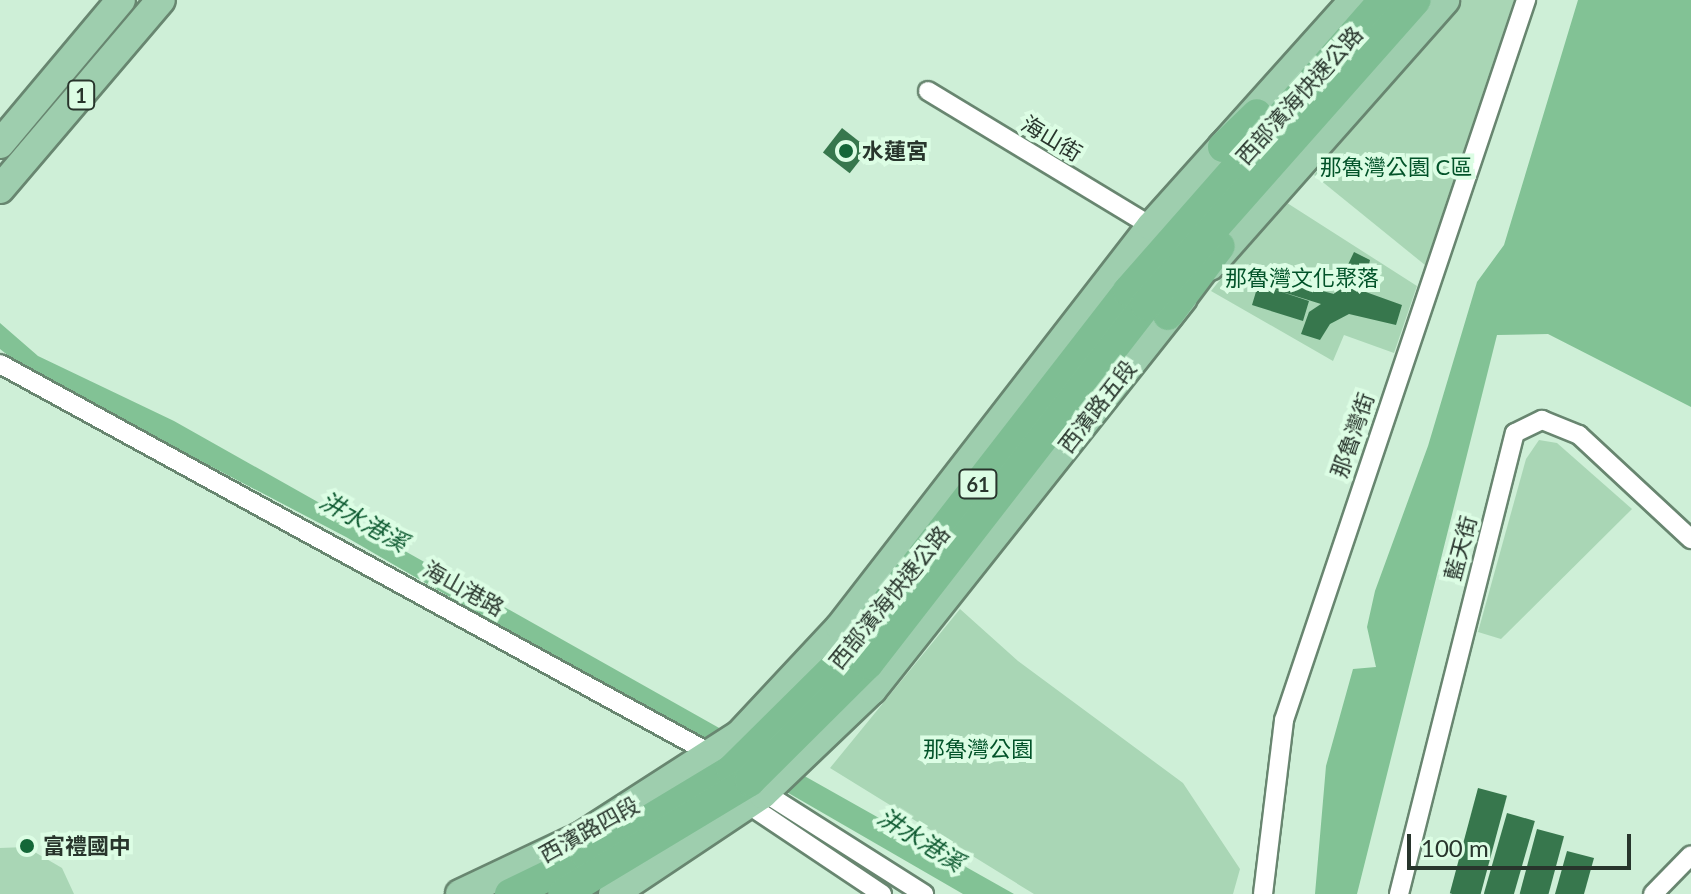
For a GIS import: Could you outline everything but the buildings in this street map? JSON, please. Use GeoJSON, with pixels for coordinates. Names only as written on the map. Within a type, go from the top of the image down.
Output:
{"type":"FeatureCollection","features":[{"type":"Feature","properties":{"kind":"highway"},"geometry":{"type":"LineString","coordinates":[[1223,147],[1378,0]]}},
{"type":"Feature","properties":{"kind":"highway","name":"西部濱海快速公路"},"geometry":{"type":"LineString","coordinates":[[510,894],[740,783],[842,660],[1128,291],[1384,0]]}},
{"type":"Feature","properties":{"kind":"highway","name":"西部濱海快速公路"},"geometry":{"type":"LineString","coordinates":[[563,894],[740,783],[868,664],[1146,305],[1255,175],[1351,75],[1416,0]]}},
{"type":"Feature","properties":{"kind":"highway"},"geometry":{"type":"LineString","coordinates":[[1168,315],[1351,75]]}},
{"type":"Feature","properties":{"kind":"main road","name":"1"},"geometry":{"type":"LineString","coordinates":[[0,144],[121,0]]}},
{"type":"Feature","properties":{"kind":"main road","name":"1"},"geometry":{"type":"LineString","coordinates":[[0,189],[161,0]]}},
{"type":"Feature","properties":{"kind":"main road","name":"61"},"geometry":{"type":"LineString","coordinates":[[613,894],[740,783],[840,627],[1151,226],[1354,0]]}},
{"type":"Feature","properties":{"kind":"main road","name":"西濱路五段"},"geometry":{"type":"LineString","coordinates":[[740,783],[861,701],[955,593],[1168,315],[1445,0]]}},
{"type":"Feature","properties":{"kind":"main road","name":"西濱路四段"},"geometry":{"type":"LineString","coordinates":[[460,894],[582,836],[740,783]]}},
{"type":"Feature","properties":{"kind":"street","name":"那魯灣街"},"geometry":{"type":"LineString","coordinates":[[1263,894],[1284,720],[1526,0]]}},
{"type":"Feature","properties":{"kind":"street","name":"海山街"},"geometry":{"type":"LineString","coordinates":[[928,91],[1151,226]]}},
{"type":"Feature","properties":{"kind":"street","name":"海山港路"},"geometry":{"type":"LineString","coordinates":[[0,364],[740,783],[924,894]]}},
{"type":"Feature","properties":{"kind":"street","name":"藍天街"},"geometry":{"type":"LineString","coordinates":[[1399,894],[1515,433],[1542,420],[1579,435],[1691,539]]}},
{"type":"Feature","properties":{"kind":"street","name":"海山港路"},"geometry":{"type":"LineString","coordinates":[[740,783],[882,894]]}},
{"type":"Feature","properties":{"kind":"street"},"geometry":{"type":"LineString","coordinates":[[1653,894],[1691,855]]}},
{"type":"Feature","properties":{"kind":"green space","name":"那魯灣公園 C區"},"geometry":{"type":"Polygon","coordinates":[[[1462,0],[1514,0],[1425,265],[1314,175],[1462,0]]]}},
{"type":"Feature","properties":{"kind":"green space","name":"那魯灣文化聚落"},"geometry":{"type":"Polygon","coordinates":[[[1284,201],[1417,286],[1394,353],[1344,335],[1333,361],[1211,291],[1284,201]]]}},
{"type":"Feature","properties":{"kind":"green space"},"geometry":{"type":"Polygon","coordinates":[[[1539,440],[1557,443],[1632,509],[1501,639],[1478,632],[1526,459],[1539,440]]]}},
{"type":"Feature","properties":{"kind":"green space","name":"那魯灣公園"},"geometry":{"type":"Polygon","coordinates":[[[960,609],[1018,661],[1183,783],[1240,869],[1233,894],[1034,894],[830,768],[960,609]]]}},
{"type":"Feature","properties":{"kind":"green space"},"geometry":{"type":"Polygon","coordinates":[[[26,847],[62,868],[74,894],[0,894],[0,848],[26,847]]]}},
{"type":"Feature","properties":{"kind":"shaded area"},"geometry":{"type":"Polygon","coordinates":[[[1578,0],[1691,0],[1691,407],[1548,334],[1497,335],[1357,894],[1315,894],[1326,766],[1353,669],[1376,667],[1367,627],[1375,591],[1428,446],[1477,282],[1504,245],[1578,0]]]}},
{"type":"Feature","properties":{"kind":"shaded area"},"geometry":{"type":"Polygon","coordinates":[[[0,323],[38,356],[174,421],[1014,894],[963,894],[346,537],[25,369],[0,349],[0,323]]]}},
{"type":"Feature","properties":{"kind":"place","name":"水蓮宮"},"geometry":{"type":"Point","coordinates":[846,151]}},
{"type":"Feature","properties":{"kind":"place","name":"富禮國中"},"geometry":{"type":"Point","coordinates":[27,846]}},
{"type":"Feature","properties":{"kind":"water label","name":"汫水港溪"},"geometry":{"type":"Point","coordinates":[364,521]}},
{"type":"Feature","properties":{"kind":"water label","name":"汫水港溪"},"geometry":{"type":"Point","coordinates":[921,839]}}]}
